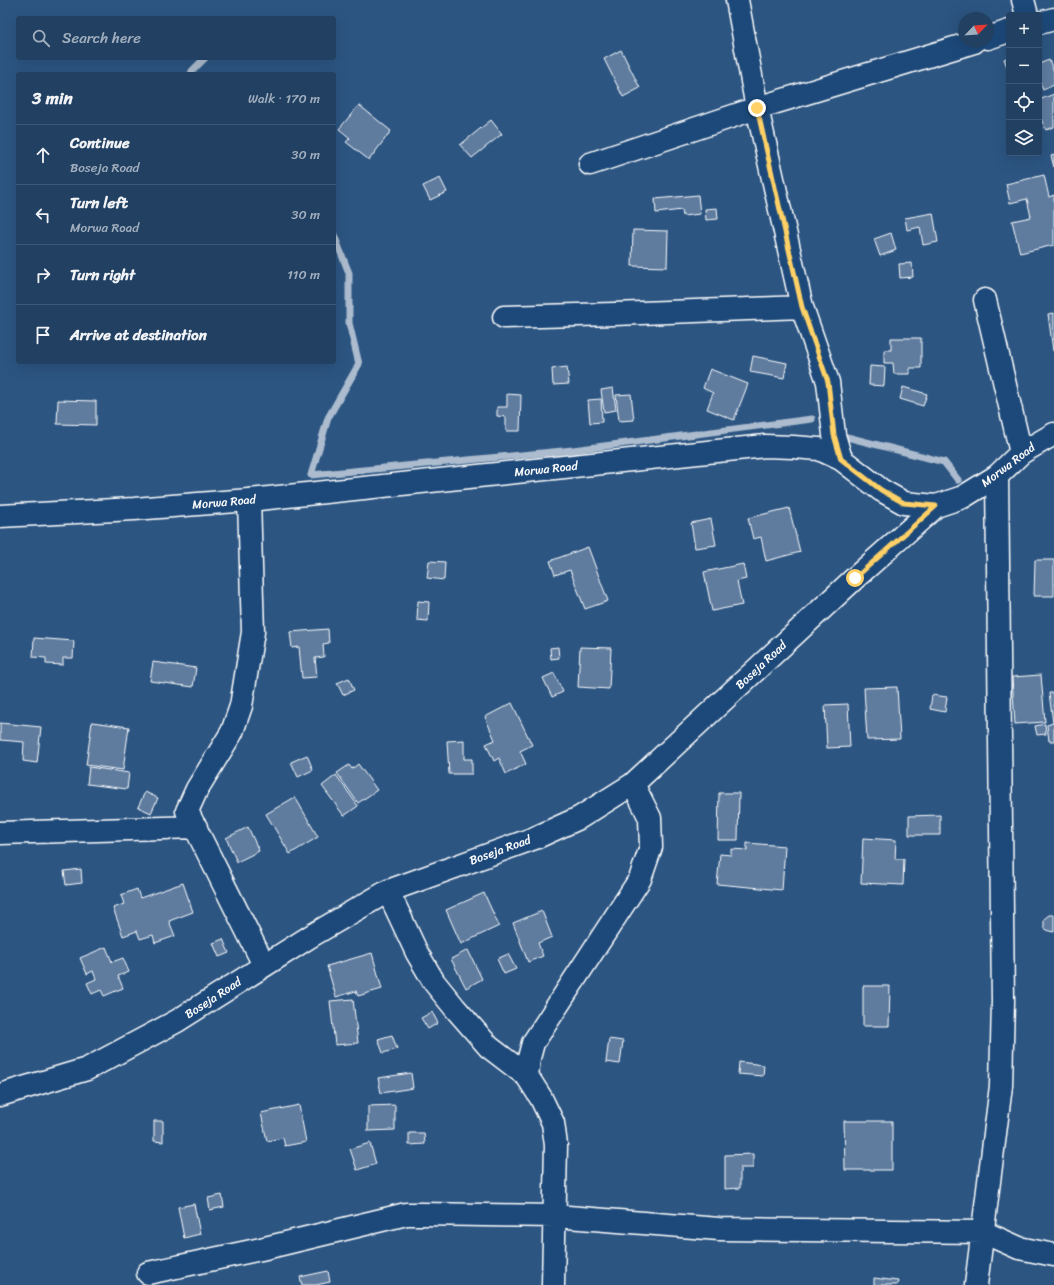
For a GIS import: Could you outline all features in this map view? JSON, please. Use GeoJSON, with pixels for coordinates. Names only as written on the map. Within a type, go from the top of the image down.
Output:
{"type":"FeatureCollection","features":[{"type":"Feature","properties":{"kind":"street"},"geometry":{"type":"LineString","coordinates":[[737,0],[757,108],[802,307],[828,382],[834,435],[841,459]]}},
{"type":"Feature","properties":{"kind":"street"},"geometry":{"type":"LineString","coordinates":[[1023,0],[1026,12]]}},
{"type":"Feature","properties":{"kind":"street"},"geometry":{"type":"LineString","coordinates":[[1042,21],[1054,18]]}},
{"type":"Feature","properties":{"kind":"street"},"geometry":{"type":"LineString","coordinates":[[994,36],[1006,32]]}},
{"type":"Feature","properties":{"kind":"street"},"geometry":{"type":"LineString","coordinates":[[590,164],[757,108],[958,47]]}},
{"type":"Feature","properties":{"kind":"street"},"geometry":{"type":"LineString","coordinates":[[985,300],[1021,453]]}},
{"type":"Feature","properties":{"kind":"street"},"geometry":{"type":"LineString","coordinates":[[504,317],[802,307]]}},
{"type":"Feature","properties":{"kind":"street","name":"Morwa Road"},"geometry":{"type":"LineString","coordinates":[[0,516],[134,509],[249,500],[765,446],[819,449],[841,459],[881,490],[904,503],[936,506],[963,497],[997,476],[1021,453],[1054,434]]}},
{"type":"Feature","properties":{"kind":"street"},"geometry":{"type":"LineString","coordinates":[[976,1285],[1001,1086],[1002,994],[997,476]]}},
{"type":"Feature","properties":{"kind":"street"},"geometry":{"type":"LineString","coordinates":[[249,500],[252,632],[241,706],[232,732],[197,789],[187,811],[264,965]]}},
{"type":"Feature","properties":{"kind":"street","name":"Boseja Road"},"geometry":{"type":"LineString","coordinates":[[0,1095],[87,1069],[178,1021],[264,965],[388,891],[534,838],[579,818],[633,784],[855,578],[936,506]]}},
{"type":"Feature","properties":{"kind":"street"},"geometry":{"type":"LineString","coordinates":[[527,1076],[529,1058],[533,1043],[640,879],[651,847],[650,818],[633,784]]}},
{"type":"Feature","properties":{"kind":"street"},"geometry":{"type":"LineString","coordinates":[[0,833],[196,827]]}},
{"type":"Feature","properties":{"kind":"street"},"geometry":{"type":"LineString","coordinates":[[388,891],[416,953],[434,982],[489,1047],[527,1076],[541,1098],[553,1123],[556,1145],[553,1285]]}},
{"type":"Feature","properties":{"kind":"street"},"geometry":{"type":"LineString","coordinates":[[148,1273],[261,1249],[406,1214],[555,1216],[719,1229],[983,1232],[1019,1248],[1054,1255]]}},
{"type":"Feature","properties":{"kind":"building"},"geometry":{"type":"Polygon","coordinates":[[[621,50],[640,88],[623,97],[604,59],[621,50]]]}},
{"type":"Feature","properties":{"kind":"building"},"geometry":{"type":"Polygon","coordinates":[[[1049,60],[1054,72],[1054,85],[1043,90],[1042,88],[1042,63],[1049,60]]]}},
{"type":"Feature","properties":{"kind":"building"},"geometry":{"type":"Polygon","coordinates":[[[1054,94],[1054,127],[1046,130],[1042,121],[1042,99],[1054,94]]]}},
{"type":"Feature","properties":{"kind":"building"},"geometry":{"type":"Polygon","coordinates":[[[359,105],[391,131],[369,160],[346,142],[350,138],[339,129],[359,105]]]}},
{"type":"Feature","properties":{"kind":"building"},"geometry":{"type":"Polygon","coordinates":[[[491,120],[502,134],[472,158],[460,145],[491,120]]]}},
{"type":"Feature","properties":{"kind":"building"},"geometry":{"type":"Polygon","coordinates":[[[1054,155],[1054,167],[1051,156],[1054,155]]]}},
{"type":"Feature","properties":{"kind":"building"},"geometry":{"type":"Polygon","coordinates":[[[1044,175],[1049,197],[1054,195],[1054,245],[1020,253],[1012,221],[1031,217],[1027,199],[1010,203],[1006,184],[1044,175]]]}},
{"type":"Feature","properties":{"kind":"building"},"geometry":{"type":"Polygon","coordinates":[[[440,178],[447,192],[430,200],[423,186],[440,178]]]}},
{"type":"Feature","properties":{"kind":"building"},"geometry":{"type":"Polygon","coordinates":[[[698,195],[700,214],[683,216],[682,210],[656,213],[655,199],[698,195]]]}},
{"type":"Feature","properties":{"kind":"building"},"geometry":{"type":"Polygon","coordinates":[[[717,208],[718,219],[706,220],[705,209],[717,208]]]}},
{"type":"Feature","properties":{"kind":"building"},"geometry":{"type":"Polygon","coordinates":[[[933,213],[938,242],[923,245],[920,227],[907,230],[905,218],[933,213]]]}},
{"type":"Feature","properties":{"kind":"building"},"geometry":{"type":"Polygon","coordinates":[[[633,230],[668,231],[667,267],[632,266],[633,230]]]}},
{"type":"Feature","properties":{"kind":"building"},"geometry":{"type":"Polygon","coordinates":[[[891,233],[896,250],[880,256],[874,239],[891,233]]]}},
{"type":"Feature","properties":{"kind":"building"},"geometry":{"type":"Polygon","coordinates":[[[912,263],[913,277],[900,278],[899,264],[912,263]]]}},
{"type":"Feature","properties":{"kind":"building"},"geometry":{"type":"Polygon","coordinates":[[[1054,313],[1054,351],[1053,351],[1048,314],[1054,313]]]}},
{"type":"Feature","properties":{"kind":"building"},"geometry":{"type":"Polygon","coordinates":[[[891,338],[921,338],[921,368],[910,368],[910,374],[894,374],[893,363],[884,363],[884,350],[891,350],[891,338]]]}},
{"type":"Feature","properties":{"kind":"building"},"geometry":{"type":"Polygon","coordinates":[[[753,356],[787,363],[784,378],[750,372],[753,356]]]}},
{"type":"Feature","properties":{"kind":"building"},"geometry":{"type":"Polygon","coordinates":[[[870,366],[885,367],[884,386],[869,385],[870,366]]]}},
{"type":"Feature","properties":{"kind":"building"},"geometry":{"type":"Polygon","coordinates":[[[567,367],[569,384],[553,385],[552,369],[567,367]]]}},
{"type":"Feature","properties":{"kind":"building"},"geometry":{"type":"Polygon","coordinates":[[[710,369],[748,384],[734,420],[707,409],[713,393],[703,388],[710,369]]]}},
{"type":"Feature","properties":{"kind":"building"},"geometry":{"type":"Polygon","coordinates":[[[903,387],[927,394],[923,406],[900,399],[903,387]]]}},
{"type":"Feature","properties":{"kind":"building"},"geometry":{"type":"Polygon","coordinates":[[[613,388],[616,410],[604,412],[601,390],[613,388]]]}},
{"type":"Feature","properties":{"kind":"building"},"geometry":{"type":"Polygon","coordinates":[[[507,394],[521,395],[520,431],[506,431],[506,417],[497,416],[497,407],[507,407],[507,394]]]}},
{"type":"Feature","properties":{"kind":"building"},"geometry":{"type":"Polygon","coordinates":[[[631,394],[634,420],[619,421],[616,395],[631,394]]]}},
{"type":"Feature","properties":{"kind":"building"},"geometry":{"type":"Polygon","coordinates":[[[601,399],[602,422],[590,423],[588,400],[601,399]]]}},
{"type":"Feature","properties":{"kind":"building"},"geometry":{"type":"Polygon","coordinates":[[[58,400],[96,401],[96,425],[57,424],[58,400]]]}},
{"type":"Feature","properties":{"kind":"building"},"geometry":{"type":"Polygon","coordinates":[[[789,508],[800,552],[766,561],[761,537],[753,539],[748,518],[789,508]]]}},
{"type":"Feature","properties":{"kind":"building"},"geometry":{"type":"Polygon","coordinates":[[[711,519],[716,545],[695,548],[691,523],[711,519]]]}},
{"type":"Feature","properties":{"kind":"building"},"geometry":{"type":"Polygon","coordinates":[[[588,547],[608,601],[585,609],[570,570],[555,575],[550,561],[588,547]]]}},
{"type":"Feature","properties":{"kind":"building"},"geometry":{"type":"Polygon","coordinates":[[[1035,560],[1054,560],[1054,596],[1034,596],[1035,560]]]}},
{"type":"Feature","properties":{"kind":"building"},"geometry":{"type":"Polygon","coordinates":[[[429,561],[445,562],[444,580],[427,578],[429,561]]]}},
{"type":"Feature","properties":{"kind":"building"},"geometry":{"type":"Polygon","coordinates":[[[743,564],[746,579],[737,581],[742,605],[712,611],[704,572],[743,564]]]}},
{"type":"Feature","properties":{"kind":"building"},"geometry":{"type":"Polygon","coordinates":[[[418,601],[429,602],[428,621],[417,620],[418,601]]]}},
{"type":"Feature","properties":{"kind":"building"},"geometry":{"type":"Polygon","coordinates":[[[328,629],[329,643],[323,644],[324,657],[315,658],[317,677],[302,678],[299,647],[292,648],[290,632],[328,629]]]}},
{"type":"Feature","properties":{"kind":"building"},"geometry":{"type":"Polygon","coordinates":[[[34,638],[74,641],[73,658],[63,658],[63,665],[46,664],[46,658],[33,657],[34,638]]]}},
{"type":"Feature","properties":{"kind":"building"},"geometry":{"type":"Polygon","coordinates":[[[558,647],[559,658],[551,659],[550,648],[558,647]]]}},
{"type":"Feature","properties":{"kind":"building"},"geometry":{"type":"Polygon","coordinates":[[[580,647],[611,648],[609,689],[578,687],[580,647]]]}},
{"type":"Feature","properties":{"kind":"building"},"geometry":{"type":"Polygon","coordinates":[[[153,662],[196,668],[193,687],[150,681],[153,662]]]}},
{"type":"Feature","properties":{"kind":"building"},"geometry":{"type":"Polygon","coordinates":[[[554,673],[563,692],[552,697],[543,678],[554,673]]]}},
{"type":"Feature","properties":{"kind":"building"},"geometry":{"type":"Polygon","coordinates":[[[1041,675],[1045,722],[1015,724],[1012,677],[1041,675]]]}},
{"type":"Feature","properties":{"kind":"building"},"geometry":{"type":"Polygon","coordinates":[[[349,678],[354,690],[343,695],[337,683],[349,678]]]}},
{"type":"Feature","properties":{"kind":"building"},"geometry":{"type":"Polygon","coordinates":[[[897,687],[900,739],[867,740],[864,688],[897,687]]]}},
{"type":"Feature","properties":{"kind":"building"},"geometry":{"type":"Polygon","coordinates":[[[1049,693],[1054,693],[1054,741],[1049,741],[1047,725],[1053,723],[1049,693]]]}},
{"type":"Feature","properties":{"kind":"building"},"geometry":{"type":"Polygon","coordinates":[[[932,695],[947,697],[945,712],[930,709],[932,695]]]}},
{"type":"Feature","properties":{"kind":"building"},"geometry":{"type":"Polygon","coordinates":[[[512,703],[532,745],[520,751],[526,764],[506,774],[499,758],[494,761],[486,744],[495,740],[485,717],[512,703]]]}},
{"type":"Feature","properties":{"kind":"building"},"geometry":{"type":"Polygon","coordinates":[[[848,704],[850,747],[827,748],[825,705],[848,704]]]}},
{"type":"Feature","properties":{"kind":"building"},"geometry":{"type":"Polygon","coordinates":[[[92,722],[129,727],[123,770],[86,765],[92,722]]]}},
{"type":"Feature","properties":{"kind":"building"},"geometry":{"type":"Polygon","coordinates":[[[0,723],[41,727],[37,763],[23,761],[24,742],[0,740],[0,723]]]}},
{"type":"Feature","properties":{"kind":"building"},"geometry":{"type":"Polygon","coordinates":[[[1045,724],[1046,734],[1037,735],[1035,726],[1045,724]]]}},
{"type":"Feature","properties":{"kind":"building"},"geometry":{"type":"Polygon","coordinates":[[[464,740],[464,759],[472,759],[472,774],[449,774],[447,741],[464,740]]]}},
{"type":"Feature","properties":{"kind":"building"},"geometry":{"type":"Polygon","coordinates":[[[307,755],[313,770],[298,777],[291,762],[307,755]]]}},
{"type":"Feature","properties":{"kind":"building"},"geometry":{"type":"Polygon","coordinates":[[[358,764],[377,790],[358,803],[337,773],[349,765],[352,769],[358,764]]]}},
{"type":"Feature","properties":{"kind":"building"},"geometry":{"type":"Polygon","coordinates":[[[89,767],[129,773],[127,789],[87,784],[89,767]]]}},
{"type":"Feature","properties":{"kind":"building"},"geometry":{"type":"Polygon","coordinates":[[[336,775],[358,806],[344,816],[322,786],[336,775]]]}},
{"type":"Feature","properties":{"kind":"building"},"geometry":{"type":"Polygon","coordinates":[[[145,792],[158,798],[151,813],[138,807],[145,792]]]}},
{"type":"Feature","properties":{"kind":"building"},"geometry":{"type":"Polygon","coordinates":[[[719,793],[739,793],[738,840],[718,840],[719,793]]]}},
{"type":"Feature","properties":{"kind":"building"},"geometry":{"type":"Polygon","coordinates":[[[295,797],[318,837],[290,854],[266,814],[295,797]]]}},
{"type":"Feature","properties":{"kind":"building"},"geometry":{"type":"Polygon","coordinates":[[[940,815],[940,835],[909,835],[909,816],[940,815]]]}},
{"type":"Feature","properties":{"kind":"building"},"geometry":{"type":"Polygon","coordinates":[[[248,827],[259,851],[237,862],[226,838],[248,827]]]}},
{"type":"Feature","properties":{"kind":"building"},"geometry":{"type":"Polygon","coordinates":[[[863,838],[896,840],[895,859],[904,859],[903,885],[861,883],[863,838]]]}},
{"type":"Feature","properties":{"kind":"building"},"geometry":{"type":"Polygon","coordinates":[[[747,843],[785,846],[782,890],[717,884],[720,854],[731,855],[731,849],[747,850],[747,843]]]}},
{"type":"Feature","properties":{"kind":"building"},"geometry":{"type":"Polygon","coordinates":[[[81,869],[82,883],[66,885],[64,871],[81,869]]]}},
{"type":"Feature","properties":{"kind":"building"},"geometry":{"type":"Polygon","coordinates":[[[183,883],[193,912],[169,921],[175,936],[155,943],[153,935],[140,939],[137,931],[123,936],[113,908],[124,904],[121,895],[137,889],[140,898],[183,883]]]}},
{"type":"Feature","properties":{"kind":"building"},"geometry":{"type":"Polygon","coordinates":[[[484,893],[499,926],[461,944],[446,910],[484,893]]]}},
{"type":"Feature","properties":{"kind":"building"},"geometry":{"type":"Polygon","coordinates":[[[542,911],[552,937],[538,943],[543,956],[528,962],[513,923],[542,911]]]}},
{"type":"Feature","properties":{"kind":"building"},"geometry":{"type":"Polygon","coordinates":[[[1049,915],[1054,915],[1054,932],[1044,928],[1044,919],[1049,915]]]}},
{"type":"Feature","properties":{"kind":"building"},"geometry":{"type":"Polygon","coordinates":[[[223,939],[229,953],[219,957],[213,943],[223,939]]]}},
{"type":"Feature","properties":{"kind":"building"},"geometry":{"type":"Polygon","coordinates":[[[106,947],[112,962],[123,958],[129,972],[118,976],[123,988],[104,996],[101,990],[92,994],[87,983],[96,979],[93,971],[87,974],[80,958],[106,947]]]}},
{"type":"Feature","properties":{"kind":"building"},"geometry":{"type":"Polygon","coordinates":[[[468,950],[482,979],[466,988],[451,959],[468,950]]]}},
{"type":"Feature","properties":{"kind":"building"},"geometry":{"type":"Polygon","coordinates":[[[372,953],[382,989],[358,996],[356,991],[336,997],[327,966],[372,953]]]}},
{"type":"Feature","properties":{"kind":"building"},"geometry":{"type":"Polygon","coordinates":[[[508,954],[516,969],[504,974],[497,959],[508,954]]]}},
{"type":"Feature","properties":{"kind":"building"},"geometry":{"type":"Polygon","coordinates":[[[863,986],[890,986],[889,1026],[863,1026],[863,986]]]}},
{"type":"Feature","properties":{"kind":"building"},"geometry":{"type":"Polygon","coordinates":[[[353,999],[358,1043],[335,1045],[330,1001],[353,999]]]}},
{"type":"Feature","properties":{"kind":"building"},"geometry":{"type":"Polygon","coordinates":[[[432,1012],[438,1023],[428,1029],[421,1018],[432,1012]]]}},
{"type":"Feature","properties":{"kind":"building"},"geometry":{"type":"Polygon","coordinates":[[[392,1035],[397,1049],[383,1053],[378,1039],[392,1035]]]}},
{"type":"Feature","properties":{"kind":"building"},"geometry":{"type":"Polygon","coordinates":[[[609,1039],[623,1041],[620,1064],[606,1062],[609,1039]]]}},
{"type":"Feature","properties":{"kind":"building"},"geometry":{"type":"Polygon","coordinates":[[[739,1062],[764,1065],[763,1076],[738,1074],[739,1062]]]}},
{"type":"Feature","properties":{"kind":"building"},"geometry":{"type":"Polygon","coordinates":[[[411,1073],[413,1088],[381,1093],[378,1078],[411,1073]]]}},
{"type":"Feature","properties":{"kind":"building"},"geometry":{"type":"Polygon","coordinates":[[[299,1105],[306,1142],[285,1146],[283,1138],[267,1141],[261,1113],[299,1105]]]}},
{"type":"Feature","properties":{"kind":"building"},"geometry":{"type":"Polygon","coordinates":[[[395,1105],[395,1130],[368,1131],[368,1106],[395,1105]]]}},
{"type":"Feature","properties":{"kind":"building"},"geometry":{"type":"Polygon","coordinates":[[[154,1121],[163,1121],[163,1142],[154,1141],[154,1121]]]}},
{"type":"Feature","properties":{"kind":"building"},"geometry":{"type":"Polygon","coordinates":[[[844,1121],[892,1121],[892,1170],[845,1170],[844,1121]]]}},
{"type":"Feature","properties":{"kind":"building"},"geometry":{"type":"Polygon","coordinates":[[[409,1133],[424,1133],[425,1144],[409,1145],[409,1133]]]}},
{"type":"Feature","properties":{"kind":"building"},"geometry":{"type":"Polygon","coordinates":[[[370,1143],[376,1164],[357,1170],[350,1149],[370,1143]]]}},
{"type":"Feature","properties":{"kind":"building"},"geometry":{"type":"Polygon","coordinates":[[[753,1154],[753,1168],[740,1168],[740,1188],[725,1189],[725,1155],[753,1154]]]}},
{"type":"Feature","properties":{"kind":"building"},"geometry":{"type":"Polygon","coordinates":[[[222,1195],[224,1207],[210,1210],[208,1198],[222,1195]]]}},
{"type":"Feature","properties":{"kind":"building"},"geometry":{"type":"Polygon","coordinates":[[[194,1204],[200,1234],[184,1238],[178,1207],[194,1204]]]}},
{"type":"Feature","properties":{"kind":"building"},"geometry":{"type":"Polygon","coordinates":[[[328,1271],[330,1282],[316,1285],[302,1285],[300,1277],[328,1271]]]}},
{"type":"Feature","properties":{"kind":"building"},"geometry":{"type":"Polygon","coordinates":[[[874,1278],[898,1281],[897,1285],[874,1285],[874,1278]]]}},
{"type":"Feature","properties":{"kind":"waterway"},"geometry":{"type":"LineString","coordinates":[[192,72],[203,60]]}},
{"type":"Feature","properties":{"kind":"waterway"},"geometry":{"type":"LineString","coordinates":[[336,240],[349,273],[349,323],[359,364],[328,418],[311,475],[573,450],[812,419]]}},
{"type":"Feature","properties":{"kind":"waterway"},"geometry":{"type":"LineString","coordinates":[[847,437],[944,462],[958,480]]}},
{"type":"Feature","properties":{"kind":"route"},"geometry":{"type":"LineString","coordinates":[[757,108],[802,307],[828,382],[834,435],[841,459],[881,490],[904,503],[936,506],[855,578]]}}]}
